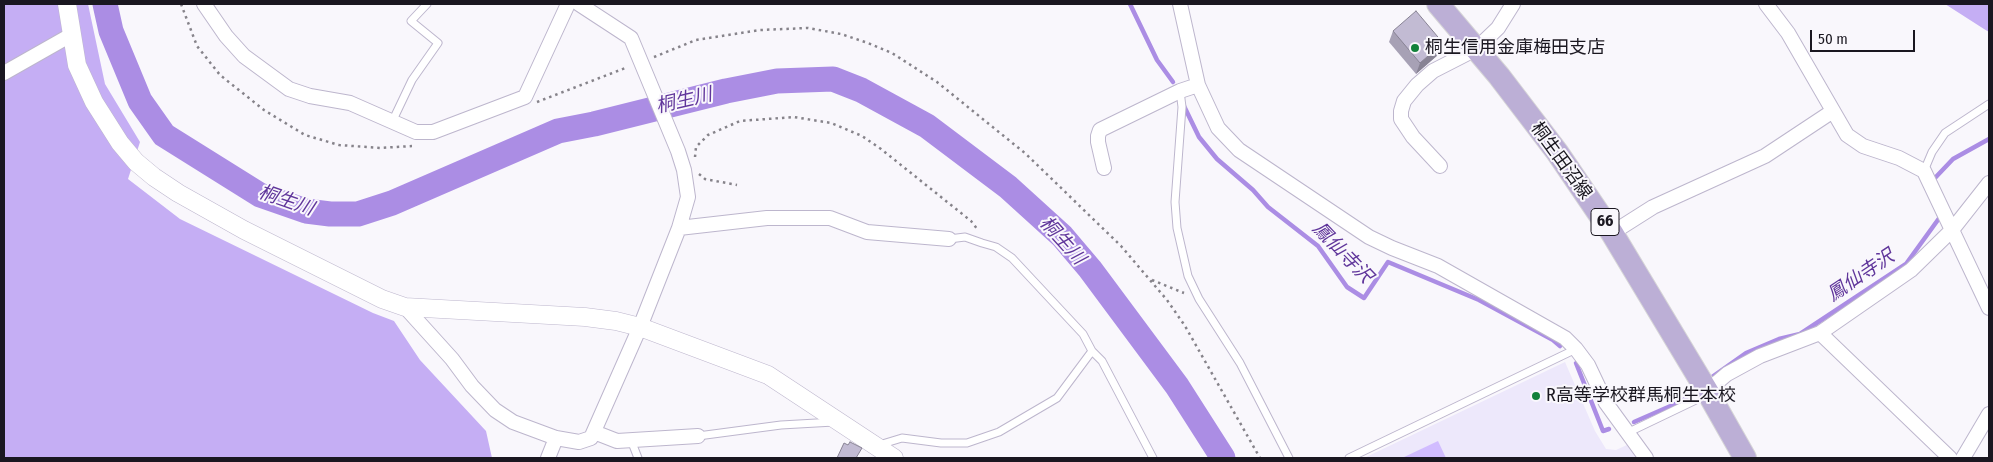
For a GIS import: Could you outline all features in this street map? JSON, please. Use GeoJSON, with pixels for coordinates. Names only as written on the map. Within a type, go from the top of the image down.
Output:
{"type":"FeatureCollection","features":[{"type":"Feature","properties":{"kind":"main road","name":"桐生田沼線"},"geometry":{"type":"LineString","coordinates":[[1438,4],[1557,152],[1612,233],[1707,390],[1745,458]]}},
{"type":"Feature","properties":{"kind":"street"},"geometry":{"type":"LineString","coordinates":[[67,4],[77,65],[94,102],[120,143],[136,162],[154,177],[178,193],[244,230],[382,299],[405,307],[585,317],[616,321],[640,327],[768,375],[894,458]]}},
{"type":"Feature","properties":{"kind":"street"},"geometry":{"type":"LineString","coordinates":[[204,4],[226,36],[244,56],[290,89],[310,96],[350,102],[416,132],[433,132],[525,97],[568,4]]}},
{"type":"Feature","properties":{"kind":"street"},"geometry":{"type":"LineString","coordinates":[[405,307],[494,410],[513,422],[556,438],[579,442],[591,438],[640,327],[679,228],[688,197],[684,170],[678,151],[631,38],[579,4]]}},
{"type":"Feature","properties":{"kind":"street"},"geometry":{"type":"LineString","coordinates":[[1180,4],[1198,84],[1218,128],[1239,150],[1369,237],[1438,266],[1554,331],[1576,349],[1588,365],[1606,402],[1646,458]]}},
{"type":"Feature","properties":{"kind":"street"},"geometry":{"type":"LineString","coordinates":[[1440,166],[1401,119],[1400,111],[1404,101],[1433,71],[1476,49],[1498,28],[1513,4]]}},
{"type":"Feature","properties":{"kind":"street"},"geometry":{"type":"LineString","coordinates":[[1766,4],[1788,33],[1847,135],[1862,146],[1899,158],[1925,173],[1989,308]]}},
{"type":"Feature","properties":{"kind":"street"},"geometry":{"type":"LineString","coordinates":[[4,73],[71,35]]}},
{"type":"Feature","properties":{"kind":"street"},"geometry":{"type":"LineString","coordinates":[[1104,168],[1098,142],[1100,130],[1198,84]]}},
{"type":"Feature","properties":{"kind":"street"},"geometry":{"type":"LineString","coordinates":[[1612,233],[1653,207],[1765,156],[1833,111]]}},
{"type":"Feature","properties":{"kind":"street"},"geometry":{"type":"LineString","coordinates":[[1707,390],[1727,374],[1760,356],[1820,333],[1911,270],[1952,230],[1989,183]]}},
{"type":"Feature","properties":{"kind":"street"},"geometry":{"type":"LineString","coordinates":[[679,228],[767,218],[830,218],[867,232],[949,238]]}},
{"type":"Feature","properties":{"kind":"street"},"geometry":{"type":"LineString","coordinates":[[1820,333],[1950,458]]}},
{"type":"Feature","properties":{"kind":"street"},"geometry":{"type":"LineString","coordinates":[[1963,458],[1989,414]]}},
{"type":"Feature","properties":{"kind":"street"},"geometry":{"type":"LineString","coordinates":[[594,432],[617,441],[698,436]]}},
{"type":"Feature","properties":{"kind":"street"},"geometry":{"type":"LineString","coordinates":[[548,458],[556,438]]}},
{"type":"Feature","properties":{"kind":"lane"},"geometry":{"type":"LineString","coordinates":[[392,122],[412,80],[438,43],[411,21],[427,4]]}},
{"type":"Feature","properties":{"kind":"lane"},"geometry":{"type":"LineString","coordinates":[[1180,91],[1182,107],[1176,211],[1177,228],[1188,276],[1199,299],[1240,362],[1289,458]]}},
{"type":"Feature","properties":{"kind":"lane"},"geometry":{"type":"LineString","coordinates":[[1925,173],[1932,152],[1945,133],[1989,104]]}},
{"type":"Feature","properties":{"kind":"lane"},"geometry":{"type":"LineString","coordinates":[[949,238],[965,238],[996,247],[1012,258],[1083,334],[1092,351],[1102,361],[1152,458]]}},
{"type":"Feature","properties":{"kind":"lane"},"geometry":{"type":"LineString","coordinates":[[1349,458],[1576,349]]}},
{"type":"Feature","properties":{"kind":"lane"},"geometry":{"type":"LineString","coordinates":[[875,446],[902,438],[941,443],[967,443],[999,432],[1057,398],[1092,351]]}},
{"type":"Feature","properties":{"kind":"lane"},"geometry":{"type":"LineString","coordinates":[[1627,433],[1700,398],[1707,390]]}},
{"type":"Feature","properties":{"kind":"lane"},"geometry":{"type":"LineString","coordinates":[[698,436],[781,425],[839,422]]}},
{"type":"Feature","properties":{"kind":"lane"},"geometry":{"type":"LineString","coordinates":[[631,440],[638,458]]}},
{"type":"Feature","properties":{"kind":"path"},"geometry":{"type":"LineString","coordinates":[[181,4],[197,46],[220,75],[264,110],[305,135],[339,145],[380,148],[419,145]]}},
{"type":"Feature","properties":{"kind":"path"},"geometry":{"type":"LineString","coordinates":[[531,104],[696,40],[760,30],[808,28],[841,34],[892,53],[937,82],[1026,154],[1121,246],[1168,300],[1185,326],[1260,458]]}},
{"type":"Feature","properties":{"kind":"path"},"geometry":{"type":"LineString","coordinates":[[695,160],[696,146],[708,135],[740,121],[794,117],[831,123],[862,136],[972,221],[980,232],[982,243]]}},
{"type":"Feature","properties":{"kind":"path"},"geometry":{"type":"LineString","coordinates":[[697,168],[700,177],[737,185]]}},
{"type":"Feature","properties":{"kind":"path"},"geometry":{"type":"LineString","coordinates":[[1150,279],[1199,299]]}},
{"type":"Feature","properties":{"kind":"shaded area"},"geometry":{"type":"Polygon","coordinates":[[[4,4],[88,4],[105,84],[140,142],[128,179],[180,219],[373,313],[394,321],[420,360],[486,431],[492,458],[4,458],[4,4]]]}},
{"type":"Feature","properties":{"kind":"shaded area"},"geometry":{"type":"Polygon","coordinates":[[[1945,4],[1989,4],[1989,32],[1984,29],[1945,4]]]}},
{"type":"Feature","properties":{"kind":"shaded area","name":"R高等学校群馬桐生本校"},"geometry":{"type":"Polygon","coordinates":[[[1565,362],[1595,431],[1606,449],[1616,450],[1629,444],[1639,458],[1364,458],[1565,362]]]}},
{"type":"Feature","properties":{"kind":"shaded area"},"geometry":{"type":"Polygon","coordinates":[[[1438,441],[1446,458],[1402,458],[1438,441]]]}},
{"type":"Feature","properties":{"kind":"building"},"geometry":{"type":"Polygon","coordinates":[[[1416,11],[1443,43],[1420,63],[1393,31],[1416,11]]]}},
{"type":"Feature","properties":{"kind":"building"},"geometry":{"type":"Polygon","coordinates":[[[850,442],[862,448],[856,458],[837,458],[844,443],[848,445],[850,442]]]}},
{"type":"Feature","properties":{"kind":"waterway","name":"桐生川"},"geometry":{"type":"LineString","coordinates":[[105,4],[111,31],[140,101],[164,135],[260,195],[306,211],[330,214],[358,214],[392,203],[558,131],[594,124],[726,91],[777,81],[833,79],[861,90],[927,126],[1008,187],[1062,236],[1090,269],[1177,386],[1223,458]]}},
{"type":"Feature","properties":{"kind":"waterway","name":"鳳仙寺沢"},"geometry":{"type":"LineString","coordinates":[[1130,4],[1157,60],[1173,82]]}},
{"type":"Feature","properties":{"kind":"waterway","name":"鳳仙寺沢"},"geometry":{"type":"LineString","coordinates":[[1183,104],[1199,137],[1217,159],[1253,190],[1268,207],[1318,246],[1347,287],[1364,298],[1388,262],[1479,300],[1553,340],[1560,346]]}},
{"type":"Feature","properties":{"kind":"waterway","name":"鳳仙寺沢"},"geometry":{"type":"LineString","coordinates":[[1932,183],[1953,159],[1989,139]]}},
{"type":"Feature","properties":{"kind":"waterway","name":"鳳仙寺沢"},"geometry":{"type":"LineString","coordinates":[[1712,377],[1746,353],[1779,339],[1800,334],[1906,264],[1940,217],[1938,213]]}},
{"type":"Feature","properties":{"kind":"waterway","name":"鳳仙寺沢"},"geometry":{"type":"LineString","coordinates":[[1576,363],[1603,431],[1609,429]]}},
{"type":"Feature","properties":{"kind":"waterway","name":"鳳仙寺沢"},"geometry":{"type":"LineString","coordinates":[[1634,422],[1682,401],[1694,392]]}},
{"type":"Feature","properties":{"kind":"place","name":"桐生信用金庫梅田支店"},"geometry":{"type":"Point","coordinates":[1415,48]}},
{"type":"Feature","properties":{"kind":"place","name":"R高等学校群馬桐生本校"},"geometry":{"type":"Point","coordinates":[1536,396]}}]}
